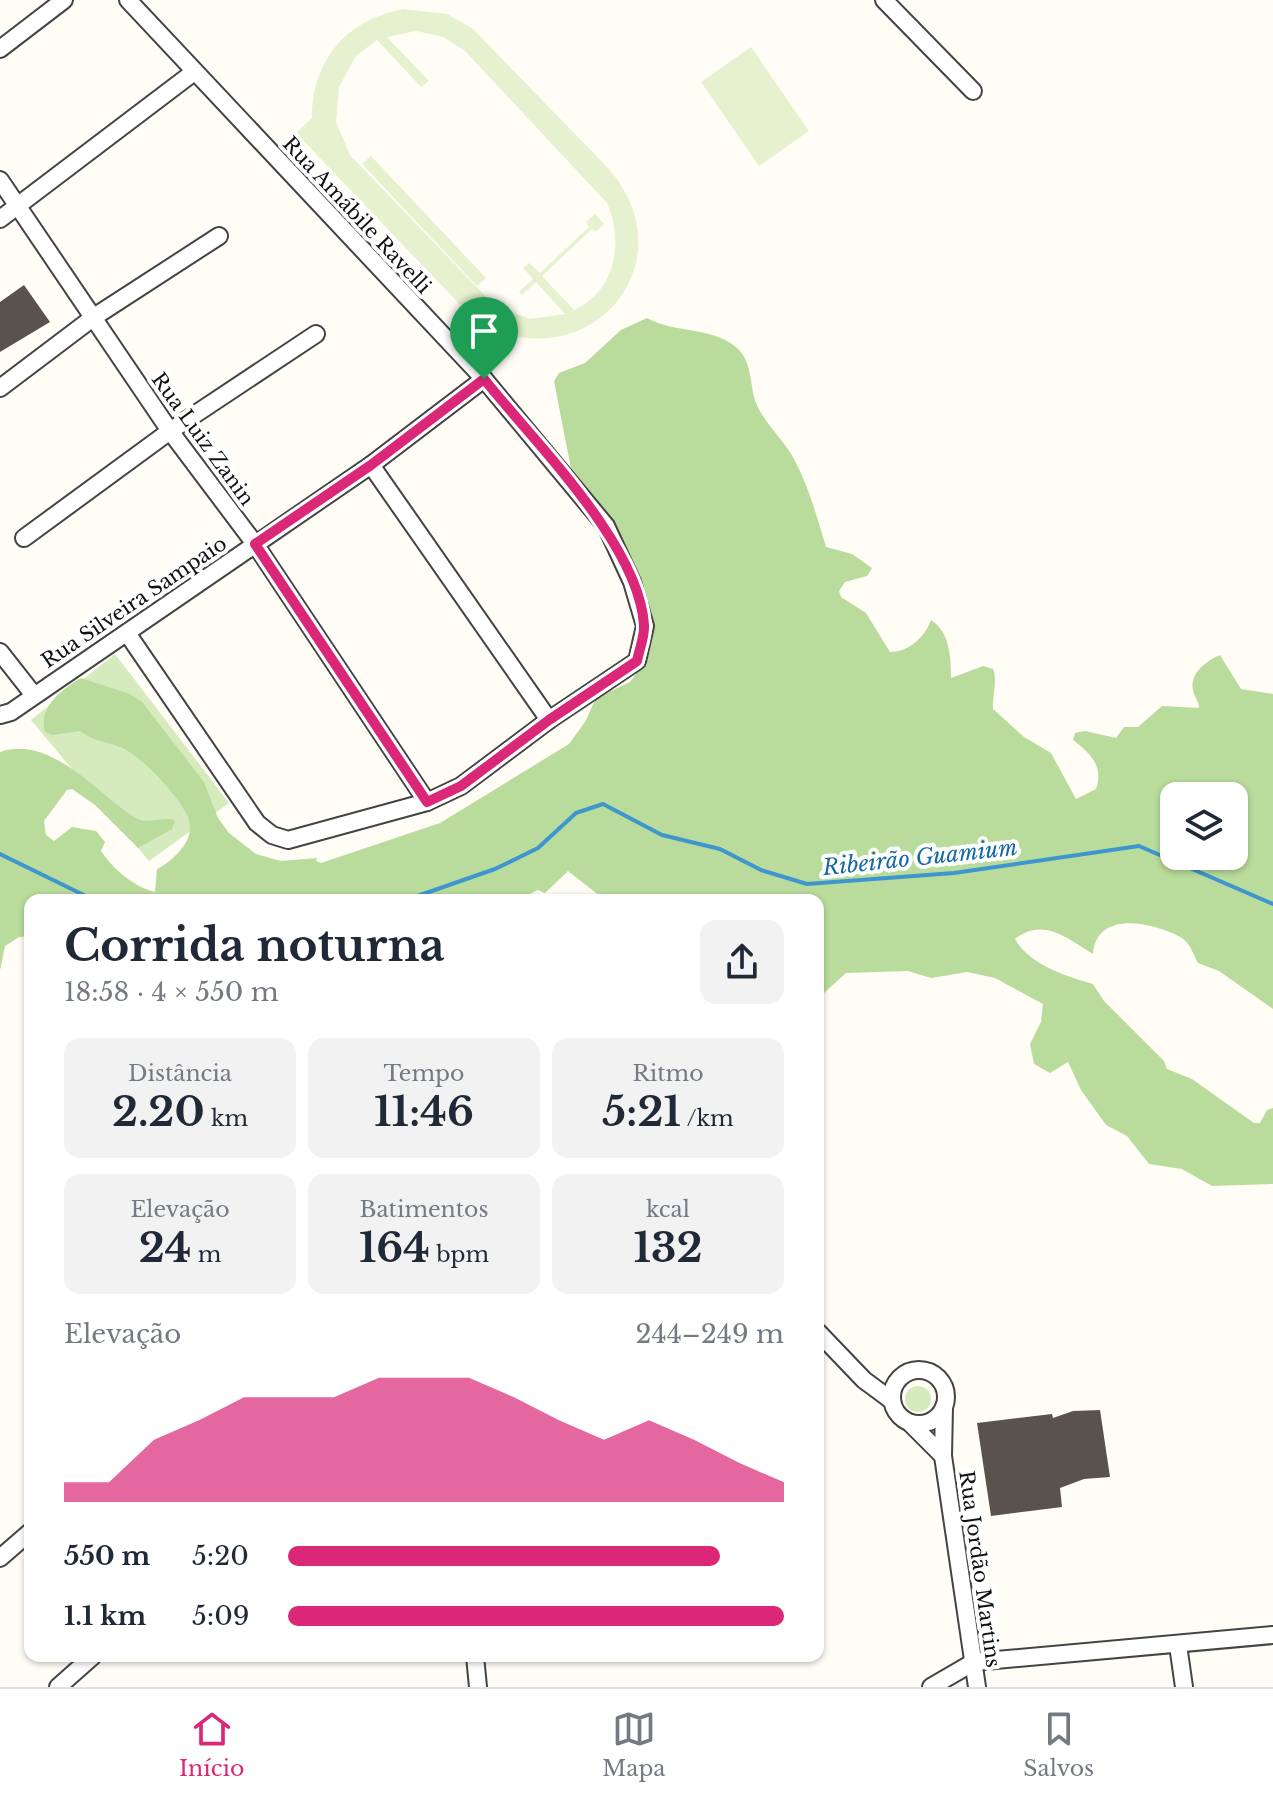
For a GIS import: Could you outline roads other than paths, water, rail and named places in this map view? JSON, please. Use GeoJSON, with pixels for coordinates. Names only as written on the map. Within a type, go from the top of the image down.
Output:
{"type":"FeatureCollection","features":[{"type":"Feature","properties":{"kind":"street"},"geometry":{"type":"LineString","coordinates":[[0,49],[64,0]]}},
{"type":"Feature","properties":{"kind":"street","name":"Rua Amábile Ravelli"},"geometry":{"type":"LineString","coordinates":[[128,0],[484,379],[606,526],[632,582],[645,626],[637,661],[549,720]]}},
{"type":"Feature","properties":{"kind":"street"},"geometry":{"type":"LineString","coordinates":[[884,0],[973,91]]}},
{"type":"Feature","properties":{"kind":"street"},"geometry":{"type":"LineString","coordinates":[[0,219],[194,72]]}},
{"type":"Feature","properties":{"kind":"street","name":"Rua Luiz Zanin"},"geometry":{"type":"LineString","coordinates":[[0,180],[170,431],[255,544],[427,802]]}},
{"type":"Feature","properties":{"kind":"street"},"geometry":{"type":"LineString","coordinates":[[0,388],[94,317],[219,236]]}},
{"type":"Feature","properties":{"kind":"street"},"geometry":{"type":"LineString","coordinates":[[24,538],[170,431],[316,334]]}},
{"type":"Feature","properties":{"kind":"street","name":"Rua Silveira Sampaio"},"geometry":{"type":"LineString","coordinates":[[0,715],[11,712],[371,465],[484,379]]}},
{"type":"Feature","properties":{"kind":"street"},"geometry":{"type":"LineString","coordinates":[[127,633],[257,823],[272,835],[288,840],[427,802],[461,786],[549,720],[371,465]]}},
{"type":"Feature","properties":{"kind":"street"},"geometry":{"type":"LineString","coordinates":[[0,652],[33,694]]}},
{"type":"Feature","properties":{"kind":"street"},"geometry":{"type":"LineString","coordinates":[[824,1338],[864,1380],[891,1400],[898,1415],[911,1424],[934,1420],[944,1407],[945,1389],[934,1375],[917,1370],[898,1380],[864,1380]]}},
{"type":"Feature","properties":{"kind":"street"},"geometry":{"type":"LineString","coordinates":[[891,1400],[898,1380]]}},
{"type":"Feature","properties":{"kind":"street","name":"Rua Jordão Martins"},"geometry":{"type":"LineString","coordinates":[[944,1407],[943,1456],[977,1687]]}},
{"type":"Feature","properties":{"kind":"street","name":"Rua Jordão Martins"},"geometry":{"type":"LineString","coordinates":[[911,1424],[943,1456]]}},
{"type":"Feature","properties":{"kind":"street"},"geometry":{"type":"LineString","coordinates":[[0,1558],[24,1537]]}},
{"type":"Feature","properties":{"kind":"street"},"geometry":{"type":"LineString","coordinates":[[931,1687],[974,1662],[1273,1635]]}},
{"type":"Feature","properties":{"kind":"street"},"geometry":{"type":"LineString","coordinates":[[1178,1645],[1184,1687]]}},
{"type":"Feature","properties":{"kind":"street"},"geometry":{"type":"LineString","coordinates":[[58,1687],[86,1662]]}},
{"type":"Feature","properties":{"kind":"street"},"geometry":{"type":"LineString","coordinates":[[476,1662],[478,1687]]}},
{"type":"Feature","properties":{"kind":"waterway","name":"Ribeirão Guamium"},"geometry":{"type":"LineString","coordinates":[[423,894],[495,869],[538,848],[576,813],[603,804],[662,835],[720,849],[761,870],[807,884],[954,873],[1139,846],[1273,904]]}},
{"type":"Feature","properties":{"kind":"waterway","name":"Ribeirão Guamium"},"geometry":{"type":"LineString","coordinates":[[0,854],[82,894]]}}]}
